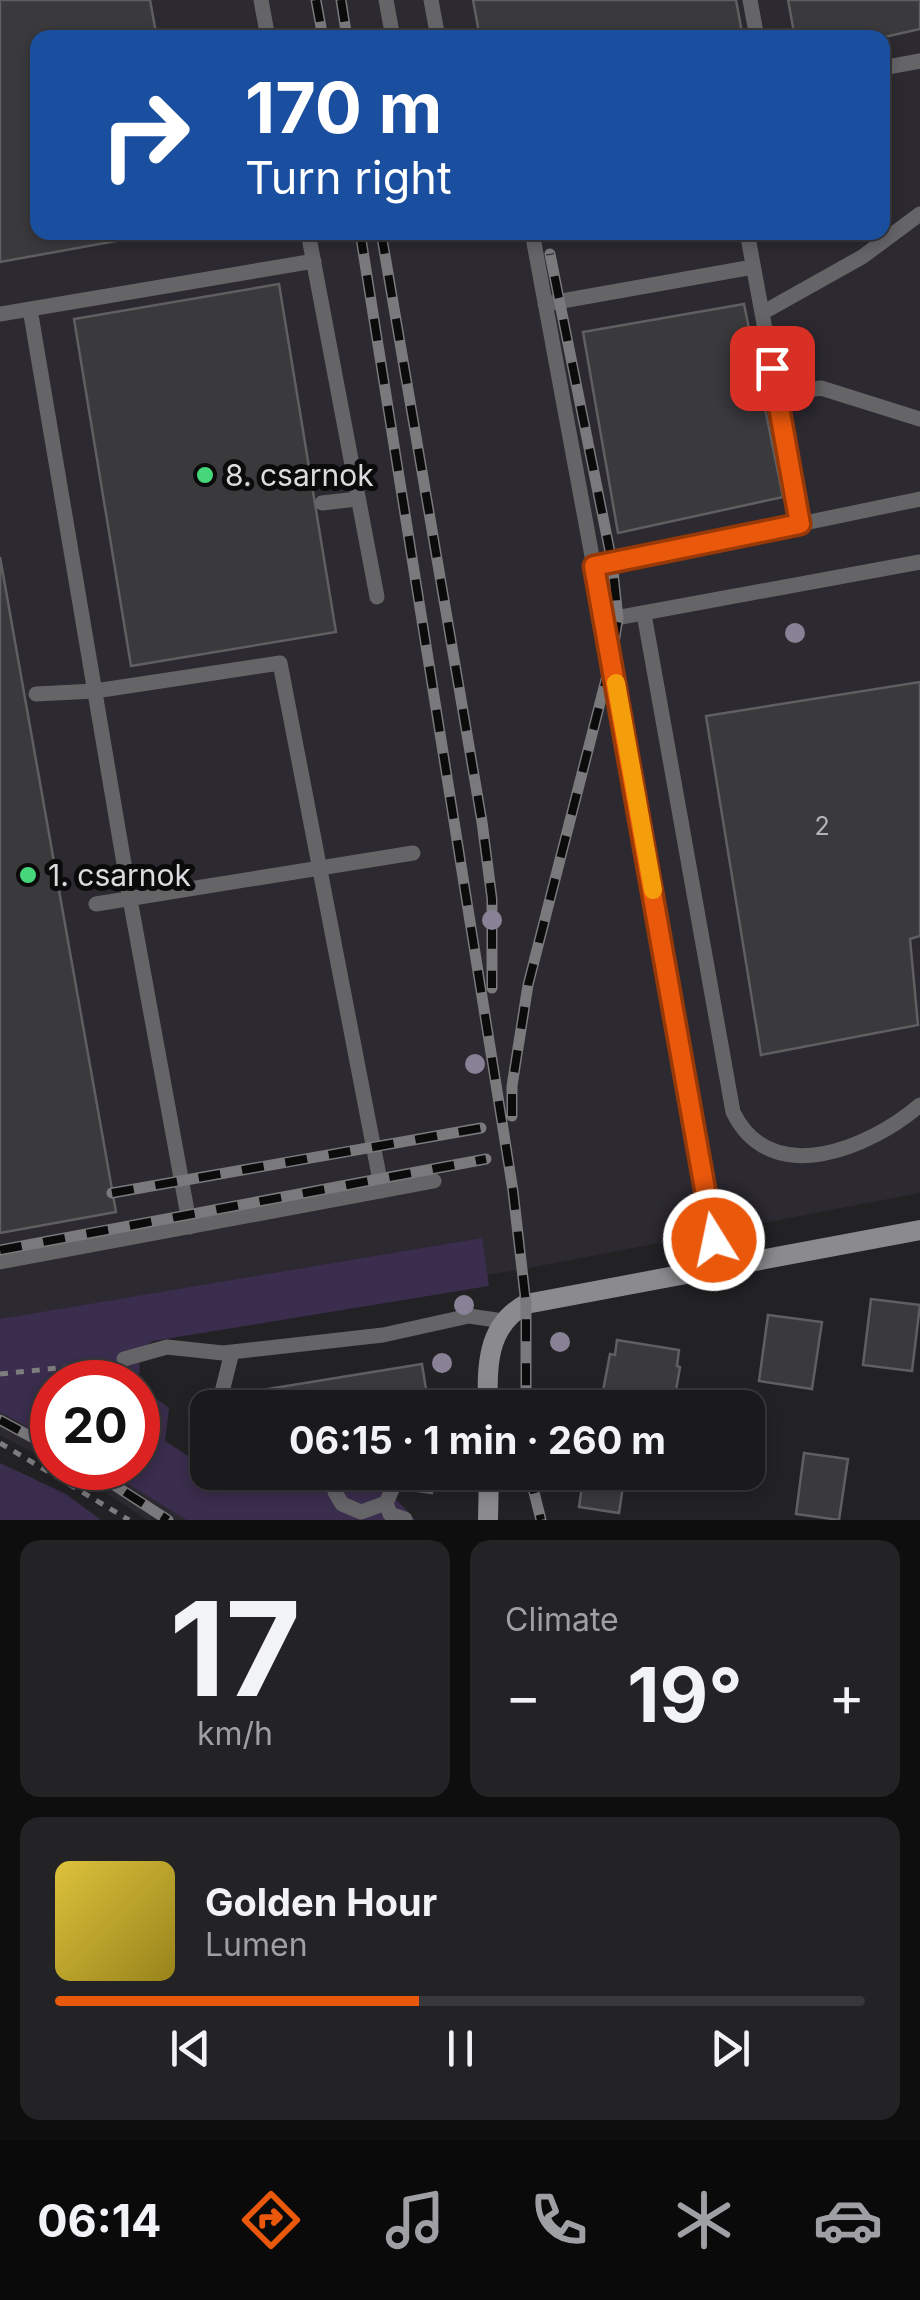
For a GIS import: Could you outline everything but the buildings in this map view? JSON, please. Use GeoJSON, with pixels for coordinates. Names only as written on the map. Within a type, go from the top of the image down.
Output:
{"type":"FeatureCollection","features":[{"type":"Feature","properties":{"kind":"street"},"geometry":{"type":"LineString","coordinates":[[489,1390],[490,1349],[503,1321],[526,1304],[920,1230]]}},
{"type":"Feature","properties":{"kind":"street"},"geometry":{"type":"LineString","coordinates":[[488,1520],[489,1490]]}},
{"type":"Feature","properties":{"kind":"lane"},"geometry":{"type":"LineString","coordinates":[[260,0],[266,30]]}},
{"type":"Feature","properties":{"kind":"lane"},"geometry":{"type":"LineString","coordinates":[[386,0],[392,30]]}},
{"type":"Feature","properties":{"kind":"lane"},"geometry":{"type":"LineString","coordinates":[[431,0],[437,30]]}},
{"type":"Feature","properties":{"kind":"lane"},"geometry":{"type":"LineString","coordinates":[[750,0],[755,30]]}},
{"type":"Feature","properties":{"kind":"lane"},"geometry":{"type":"LineString","coordinates":[[890,67],[920,61]]}},
{"type":"Feature","properties":{"kind":"lane"},"geometry":{"type":"LineString","coordinates":[[890,236],[920,214]]}},
{"type":"Feature","properties":{"kind":"lane"},"geometry":{"type":"LineString","coordinates":[[310,240],[377,597]]}},
{"type":"Feature","properties":{"kind":"lane"},"geometry":{"type":"LineString","coordinates":[[533,240],[719,1268]]}},
{"type":"Feature","properties":{"kind":"lane"},"geometry":{"type":"LineString","coordinates":[[748,240],[800,524]]}},
{"type":"Feature","properties":{"kind":"lane"},"geometry":{"type":"LineString","coordinates":[[762,313],[885,240]]}},
{"type":"Feature","properties":{"kind":"lane"},"geometry":{"type":"LineString","coordinates":[[0,314],[314,260]]}},
{"type":"Feature","properties":{"kind":"lane"},"geometry":{"type":"LineString","coordinates":[[545,304],[753,267]]}},
{"type":"Feature","properties":{"kind":"lane"},"geometry":{"type":"LineString","coordinates":[[30,309],[190,1227]]}},
{"type":"Feature","properties":{"kind":"lane"},"geometry":{"type":"LineString","coordinates":[[777,395],[821,388],[920,419]]}},
{"type":"Feature","properties":{"kind":"lane"},"geometry":{"type":"LineString","coordinates":[[322,503],[356,499]]}},
{"type":"Feature","properties":{"kind":"lane"},"geometry":{"type":"LineString","coordinates":[[594,566],[920,499]]}},
{"type":"Feature","properties":{"kind":"lane"},"geometry":{"type":"LineString","coordinates":[[605,620],[920,562]]}},
{"type":"Feature","properties":{"kind":"lane"},"geometry":{"type":"LineString","coordinates":[[644,614],[733,1112],[739,1124],[760,1146],[776,1154],[795,1156],[862,1142],[920,1106]]}},
{"type":"Feature","properties":{"kind":"lane"},"geometry":{"type":"LineString","coordinates":[[36,694],[95,691],[280,663],[382,1191]]}},
{"type":"Feature","properties":{"kind":"lane"},"geometry":{"type":"LineString","coordinates":[[96,904],[413,854]]}},
{"type":"Feature","properties":{"kind":"lane"},"geometry":{"type":"LineString","coordinates":[[0,1262],[434,1181]]}},
{"type":"Feature","properties":{"kind":"lane"},"geometry":{"type":"LineString","coordinates":[[124,1359],[167,1347],[232,1352],[383,1335],[469,1316],[503,1321]]}},
{"type":"Feature","properties":{"kind":"lane"},"geometry":{"type":"LineString","coordinates":[[222,1390],[232,1352]]}},
{"type":"Feature","properties":{"kind":"lane"},"geometry":{"type":"LineString","coordinates":[[335,1490],[342,1504],[360,1512],[386,1502]]}},
{"type":"Feature","properties":{"kind":"lane"},"geometry":{"type":"LineString","coordinates":[[392,1490],[386,1502],[390,1514],[405,1519]]}},
{"type":"Feature","properties":{"kind":"path"},"geometry":{"type":"LineString","coordinates":[[0,1374],[124,1359]]}},
{"type":"Feature","properties":{"kind":"path"},"geometry":{"type":"LineString","coordinates":[[0,1443],[128,1520]]}},
{"type":"Feature","properties":{"kind":"shaded area"},"geometry":{"type":"Polygon","coordinates":[[[0,0],[920,0],[920,1193],[524,1269],[0,1355],[0,0]]]}},
{"type":"Feature","properties":{"kind":"shaded area"},"geometry":{"type":"Polygon","coordinates":[[[482,1238],[489,1286],[153,1341],[140,1349],[140,1360],[30,1360],[30,1428],[0,1412],[0,1319],[482,1238]]]}},
{"type":"Feature","properties":{"kind":"shaded area"},"geometry":{"type":"Polygon","coordinates":[[[160,1401],[169,1408],[165,1441],[190,1457],[190,1490],[381,1490],[415,1520],[187,1520],[138,1490],[160,1490],[160,1401]]]}},
{"type":"Feature","properties":{"kind":"shaded area"},"geometry":{"type":"Polygon","coordinates":[[[0,1406],[30,1422],[30,1451],[0,1435],[0,1406]]]}},
{"type":"Feature","properties":{"kind":"shaded area"},"geometry":{"type":"Polygon","coordinates":[[[0,1463],[30,1477],[30,1490],[57,1490],[101,1520],[0,1520],[0,1463]]]}},
{"type":"Feature","properties":{"kind":"shaded area"},"geometry":{"type":"Polygon","coordinates":[[[102,1490],[148,1490],[190,1520],[147,1520],[102,1490]]]}},
{"type":"Feature","properties":{"kind":"railway"},"geometry":{"type":"LineString","coordinates":[[316,0],[322,30]]}},
{"type":"Feature","properties":{"kind":"railway"},"geometry":{"type":"LineString","coordinates":[[341,0],[346,30]]}},
{"type":"Feature","properties":{"kind":"railway"},"geometry":{"type":"LineString","coordinates":[[361,240],[513,1191],[526,1304],[526,1390]]}},
{"type":"Feature","properties":{"kind":"railway"},"geometry":{"type":"LineString","coordinates":[[382,240],[482,822],[492,899],[492,988]]}},
{"type":"Feature","properties":{"kind":"railway"},"geometry":{"type":"LineString","coordinates":[[512,1116],[512,1086],[528,985],[612,656],[618,618],[612,562],[550,254]]}},
{"type":"Feature","properties":{"kind":"railway"},"geometry":{"type":"LineString","coordinates":[[112,1193],[481,1128]]}},
{"type":"Feature","properties":{"kind":"railway"},"geometry":{"type":"LineString","coordinates":[[0,1250],[486,1159]]}},
{"type":"Feature","properties":{"kind":"railway"},"geometry":{"type":"LineString","coordinates":[[0,1420],[30,1436]]}},
{"type":"Feature","properties":{"kind":"railway"},"geometry":{"type":"LineString","coordinates":[[122,1490],[168,1520]]}},
{"type":"Feature","properties":{"kind":"railway"},"geometry":{"type":"LineString","coordinates":[[534,1490],[541,1520]]}},
{"type":"Feature","properties":{"kind":"slow traffic"},"geometry":{"type":"LineString","coordinates":[[616,683],[653,890]]}},
{"type":"Feature","properties":{"kind":"place","name":"8. csarnok"},"geometry":{"type":"Point","coordinates":[205,475]}},
{"type":"Feature","properties":{"kind":"place","name":"1. csarnok"},"geometry":{"type":"Point","coordinates":[28,875]}},
{"type":"Feature","properties":{"kind":"route"},"geometry":{"type":"LineString","coordinates":[[714,1240],[594,566],[800,524],[772,368]]}}]}
